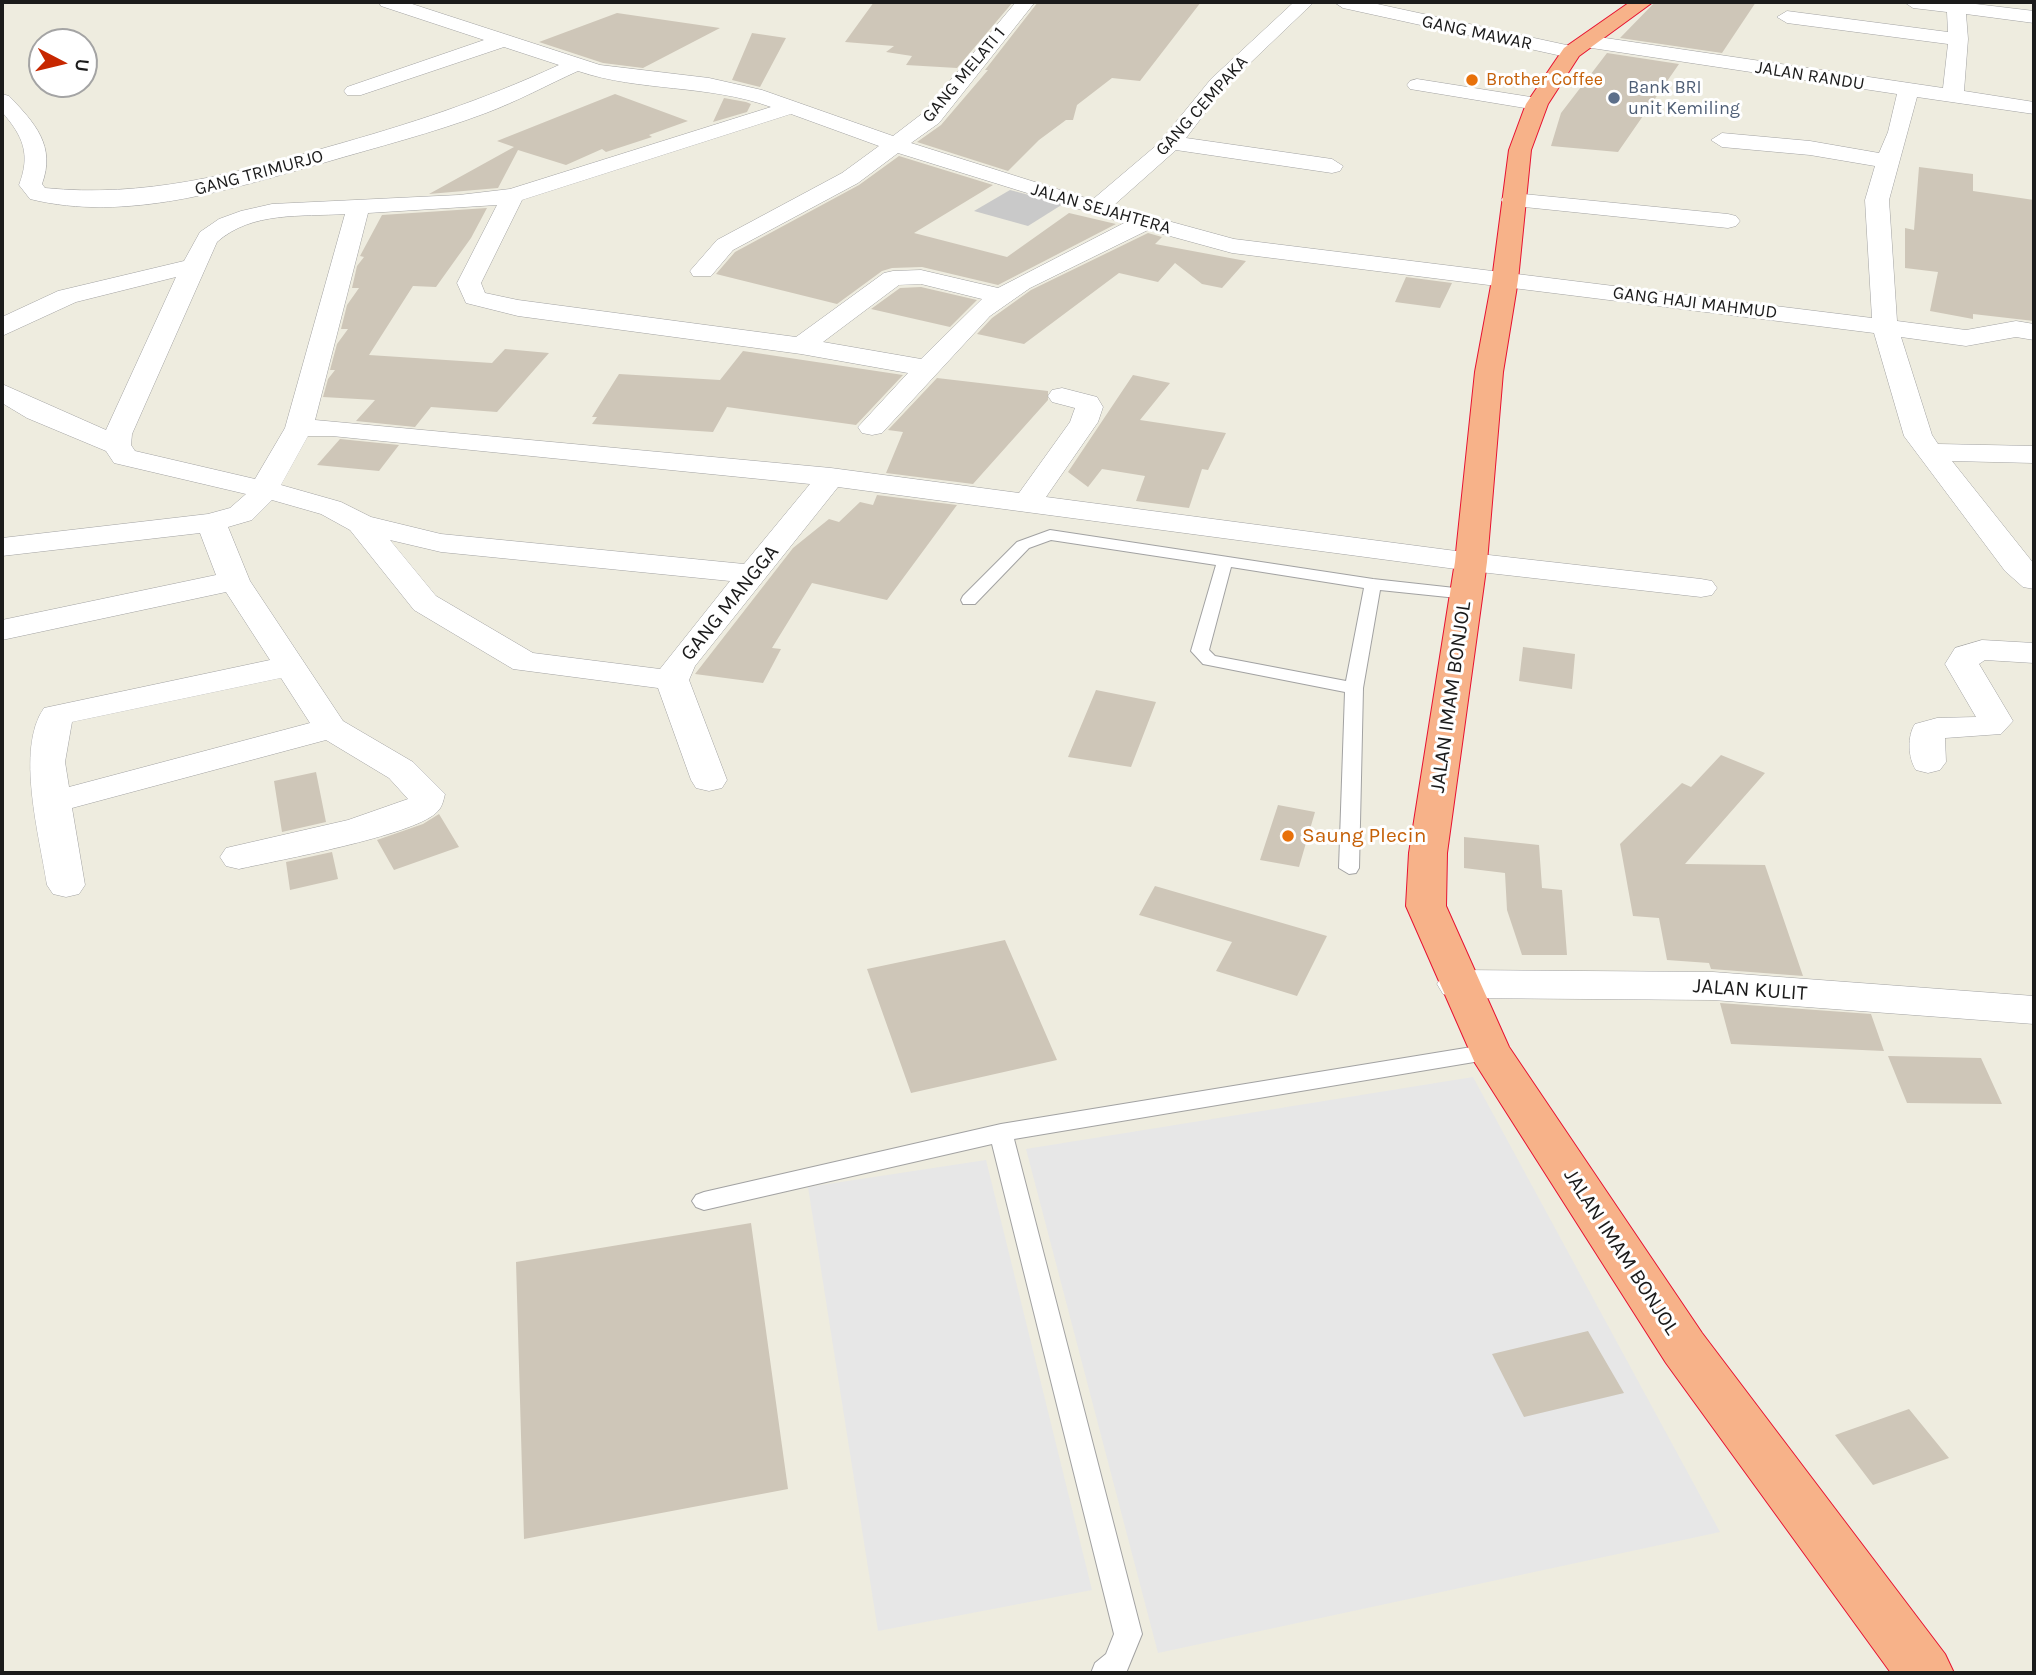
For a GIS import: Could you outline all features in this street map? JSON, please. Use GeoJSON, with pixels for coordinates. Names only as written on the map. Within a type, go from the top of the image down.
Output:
{"type":"FeatureCollection","features":[{"type":"Feature","properties":{"kind":"highway","name":"JALAN IMAM BONJOL"},"geometry":{"type":"LineString","coordinates":[[1643,2],[1578,46],[1537,104],[1520,150],[1505,280],[1489,372],[1469,578],[1428,853],[1426,906],[1457,984],[1490,1052],[1684,1348],[1798,1506],[1925,1673]]}},
{"type":"Feature","properties":{"kind":"street","name":"JALAN SEJAHTERA"},"geometry":{"type":"LineString","coordinates":[[388,2],[576,65],[622,77],[709,84],[755,93],[898,145],[1097,208],[1232,246],[1505,280]]}},
{"type":"Feature","properties":{"kind":"street","name":"GANG MELATI 1"},"geometry":{"type":"LineString","coordinates":[[702,271],[725,245],[850,177],[898,145],[938,110],[1026,2]]}},
{"type":"Feature","properties":{"kind":"street","name":"GANG CEMPAKA"},"geometry":{"type":"LineString","coordinates":[[1097,208],[1172,143],[1218,83],[1305,2]]}},
{"type":"Feature","properties":{"kind":"street"},"geometry":{"type":"LineString","coordinates":[[1913,2],[2034,17]]}},
{"type":"Feature","properties":{"kind":"street","name":"GANG MAWAR"},"geometry":{"type":"LineString","coordinates":[[1352,3],[1578,46]]}},
{"type":"Feature","properties":{"kind":"street"},"geometry":{"type":"LineString","coordinates":[[1954,96],[1958,39],[1956,7]]}},
{"type":"Feature","properties":{"kind":"street"},"geometry":{"type":"LineString","coordinates":[[1787,17],[1958,39]]}},
{"type":"Feature","properties":{"kind":"street"},"geometry":{"type":"LineString","coordinates":[[354,91],[429,63],[505,40]]}},
{"type":"Feature","properties":{"kind":"street","name":"JALAN RANDU"},"geometry":{"type":"LineString","coordinates":[[1578,46],[2034,108]]}},
{"type":"Feature","properties":{"kind":"street","name":"GANG TRIMURJO"},"geometry":{"type":"LineString","coordinates":[[2,100],[35,141],[40,166],[30,185],[38,194],[77,200],[154,198],[208,189],[384,139],[499,101],[576,65]]}},
{"type":"Feature","properties":{"kind":"street"},"geometry":{"type":"LineString","coordinates":[[1417,85],[1537,104]]}},
{"type":"Feature","properties":{"kind":"street"},"geometry":{"type":"LineString","coordinates":[[1908,91],[1899,132],[1887,161],[1877,200],[1885,327],[1912,425],[1930,452],[2028,569]]}},
{"type":"Feature","properties":{"kind":"street"},"geometry":{"type":"LineString","coordinates":[[752,574],[441,542],[361,524],[331,508],[266,490],[124,457],[117,445],[118,434],[194,266],[202,241],[224,225],[255,214],[358,209],[513,196],[791,107]]}},
{"type":"Feature","properties":{"kind":"street"},"geometry":{"type":"LineString","coordinates":[[1722,140],[1810,148],[1887,161]]}},
{"type":"Feature","properties":{"kind":"street"},"geometry":{"type":"LineString","coordinates":[[1172,143],[1332,166]]}},
{"type":"Feature","properties":{"kind":"street"},"geometry":{"type":"LineString","coordinates":[[513,196],[469,283],[475,298],[519,308],[801,346],[926,368]]}},
{"type":"Feature","properties":{"kind":"street"},"geometry":{"type":"LineString","coordinates":[[1513,200],[1728,221]]}},
{"type":"Feature","properties":{"kind":"street"},"geometry":{"type":"LineString","coordinates":[[2,547],[211,523],[241,514],[266,490],[299,428],[358,209]]}},
{"type":"Feature","properties":{"kind":"street"},"geometry":{"type":"LineString","coordinates":[[872,427],[981,311],[1055,264],[1081,255],[1145,222]]}},
{"type":"Feature","properties":{"kind":"street"},"geometry":{"type":"LineString","coordinates":[[2,328],[17,316],[55,301],[194,266]]}},
{"type":"Feature","properties":{"kind":"street"},"geometry":{"type":"LineString","coordinates":[[801,346],[893,278],[921,277],[1001,296]]}},
{"type":"Feature","properties":{"kind":"street","name":"GANG HAJI MAHMUD"},"geometry":{"type":"LineString","coordinates":[[1505,280],[1966,338],[2017,329],[2034,332]]}},
{"type":"Feature","properties":{"kind":"street"},"geometry":{"type":"LineString","coordinates":[[2,392],[37,412],[117,445]]}},
{"type":"Feature","properties":{"kind":"street"},"geometry":{"type":"LineString","coordinates":[[1026,505],[1084,422],[1089,407],[1087,403],[1062,396]]}},
{"type":"Feature","properties":{"kind":"street"},"geometry":{"type":"LineString","coordinates":[[299,428],[380,431],[831,477],[1026,505],[1469,578],[1702,588]]}},
{"type":"Feature","properties":{"kind":"street"},"geometry":{"type":"LineString","coordinates":[[1930,452],[2034,454]]}},
{"type":"Feature","properties":{"kind":"street","name":"GANG MANGGA"},"geometry":{"type":"LineString","coordinates":[[709,780],[672,680],[678,664],[831,477]]}},
{"type":"Feature","properties":{"kind":"street"},"geometry":{"type":"LineString","coordinates":[[211,523],[234,581],[331,728],[401,771],[427,794],[425,804],[414,812],[355,830],[239,857]]}},
{"type":"Feature","properties":{"kind":"street"},"geometry":{"type":"LineString","coordinates":[[361,524],[425,603],[525,662],[672,680]]}},
{"type":"Feature","properties":{"kind":"street"},"geometry":{"type":"LineString","coordinates":[[2,630],[234,581]]}},
{"type":"Feature","properties":{"kind":"street"},"geometry":{"type":"LineString","coordinates":[[1928,762],[1927,731],[1937,728],[1989,727],[1996,721],[1962,664],[1967,655],[1982,650],[2034,653]]}},
{"type":"Feature","properties":{"kind":"street"},"geometry":{"type":"LineString","coordinates":[[66,885],[47,762],[56,715],[290,666]]}},
{"type":"Feature","properties":{"kind":"street"},"geometry":{"type":"LineString","coordinates":[[53,802],[331,728]]}},
{"type":"Feature","properties":{"kind":"street","name":"JALAN KULIT"},"geometry":{"type":"LineString","coordinates":[[1457,984],[1713,986],[1989,1007],[2034,1035]]}},
{"type":"Feature","properties":{"kind":"street"},"geometry":{"type":"LineString","coordinates":[[1989,1007],[2034,1010]]}},
{"type":"Feature","properties":{"kind":"lane"},"geometry":{"type":"LineString","coordinates":[[969,600],[1023,545],[1050,535],[1373,584],[1469,578]]}},
{"type":"Feature","properties":{"kind":"lane"},"geometry":{"type":"LineString","coordinates":[[1225,560],[1200,651],[1209,660],[1354,688]]}},
{"type":"Feature","properties":{"kind":"lane"},"geometry":{"type":"LineString","coordinates":[[1349,868],[1354,688],[1373,584]]}},
{"type":"Feature","properties":{"kind":"lane"},"geometry":{"type":"LineString","coordinates":[[704,1201],[1001,1133],[1490,1052]]}},
{"type":"Feature","properties":{"kind":"lane"},"geometry":{"type":"LineString","coordinates":[[1001,1133],[1128,1634],[1117,1663],[1105,1673]]}},
{"type":"Feature","properties":{"kind":"shaded area"},"geometry":{"type":"Polygon","coordinates":[[[1010,190],[1063,204],[1028,226],[974,211],[1010,190]]]}},
{"type":"Feature","properties":{"kind":"shaded area"},"geometry":{"type":"Polygon","coordinates":[[[1473,1077],[1720,1532],[1158,1653],[1026,1149],[1473,1077]]]}},
{"type":"Feature","properties":{"kind":"shaded area"},"geometry":{"type":"Polygon","coordinates":[[[986,1160],[1092,1590],[878,1631],[808,1187],[986,1160]]]}},
{"type":"Feature","properties":{"kind":"building"},"geometry":{"type":"Polygon","coordinates":[[[874,2],[1013,2],[957,68],[906,65],[912,56],[886,52],[894,46],[845,42],[874,2]]]}},
{"type":"Feature","properties":{"kind":"building"},"geometry":{"type":"Polygon","coordinates":[[[1038,2],[1201,2],[1140,81],[1112,78],[1077,105],[1073,120],[1066,120],[1039,140],[1008,171],[917,142],[941,125],[988,70],[985,70],[1038,2]]]}},
{"type":"Feature","properties":{"kind":"building"},"geometry":{"type":"Polygon","coordinates":[[[1655,2],[1756,2],[1722,53],[1620,38],[1655,2]]]}},
{"type":"Feature","properties":{"kind":"building"},"geometry":{"type":"Polygon","coordinates":[[[617,13],[720,28],[643,68],[603,63],[539,42],[617,13]]]}},
{"type":"Feature","properties":{"kind":"building"},"geometry":{"type":"Polygon","coordinates":[[[752,33],[786,38],[760,87],[732,80],[752,33]]]}},
{"type":"Feature","properties":{"kind":"building"},"geometry":{"type":"Polygon","coordinates":[[[1607,53],[1679,64],[1618,152],[1551,146],[1561,113],[1607,53]]]}},
{"type":"Feature","properties":{"kind":"building"},"geometry":{"type":"Polygon","coordinates":[[[615,94],[688,121],[649,135],[652,137],[606,152],[602,149],[566,165],[518,150],[498,188],[429,194],[514,147],[497,141],[615,94]]]}},
{"type":"Feature","properties":{"kind":"building"},"geometry":{"type":"Polygon","coordinates":[[[724,98],[751,104],[747,112],[713,122],[724,98]]]}},
{"type":"Feature","properties":{"kind":"building"},"geometry":{"type":"Polygon","coordinates":[[[899,156],[993,185],[914,233],[1007,257],[1069,213],[1116,224],[998,285],[922,267],[892,268],[882,271],[837,304],[716,274],[735,252],[859,185],[899,156]]]}},
{"type":"Feature","properties":{"kind":"building"},"geometry":{"type":"Polygon","coordinates":[[[1919,167],[1973,174],[1973,191],[2034,200],[2034,321],[1973,314],[1973,319],[1930,311],[1938,272],[1905,268],[1905,228],[1914,230],[1919,167]]]}},
{"type":"Feature","properties":{"kind":"building"},"geometry":{"type":"Polygon","coordinates":[[[487,208],[471,238],[436,287],[413,286],[369,355],[492,363],[505,349],[549,353],[497,412],[431,407],[415,427],[356,421],[375,400],[323,397],[328,379],[335,370],[330,370],[337,344],[348,329],[341,329],[347,305],[359,288],[352,288],[357,266],[364,257],[360,256],[382,215],[487,208]]]}},
{"type":"Feature","properties":{"kind":"building"},"geometry":{"type":"Polygon","coordinates":[[[1148,233],[1162,237],[1155,244],[1246,261],[1222,288],[1202,284],[1175,263],[1158,282],[1119,273],[1024,344],[977,334],[992,318],[1031,290],[1148,233]]]}},
{"type":"Feature","properties":{"kind":"building"},"geometry":{"type":"Polygon","coordinates":[[[1406,277],[1452,283],[1440,308],[1395,302],[1406,277]]]}},
{"type":"Feature","properties":{"kind":"building"},"geometry":{"type":"Polygon","coordinates":[[[921,287],[977,300],[950,327],[871,309],[900,288],[921,287]]]}},
{"type":"Feature","properties":{"kind":"building"},"geometry":{"type":"Polygon","coordinates":[[[743,351],[903,375],[856,425],[727,407],[713,432],[592,424],[597,417],[592,417],[619,374],[720,380],[743,351]]]}},
{"type":"Feature","properties":{"kind":"building"},"geometry":{"type":"Polygon","coordinates":[[[1133,375],[1170,383],[1140,420],[1226,433],[1208,470],[1202,469],[1189,508],[1136,501],[1145,476],[1102,469],[1088,487],[1068,472],[1133,375]]]}},
{"type":"Feature","properties":{"kind":"building"},"geometry":{"type":"Polygon","coordinates":[[[937,378],[1048,391],[1048,400],[973,484],[886,473],[903,432],[888,430],[937,378]]]}},
{"type":"Feature","properties":{"kind":"building"},"geometry":{"type":"Polygon","coordinates":[[[340,439],[399,445],[379,471],[317,465],[340,439]]]}},
{"type":"Feature","properties":{"kind":"building"},"geometry":{"type":"Polygon","coordinates":[[[877,495],[957,505],[887,600],[812,583],[772,648],[781,649],[763,683],[695,674],[793,548],[829,519],[839,522],[860,502],[873,505],[877,495]]]}},
{"type":"Feature","properties":{"kind":"building"},"geometry":{"type":"Polygon","coordinates":[[[1523,647],[1575,654],[1572,689],[1519,681],[1523,647]]]}},
{"type":"Feature","properties":{"kind":"building"},"geometry":{"type":"Polygon","coordinates":[[[1096,690],[1156,702],[1131,767],[1068,757],[1096,690]]]}},
{"type":"Feature","properties":{"kind":"building"},"geometry":{"type":"Polygon","coordinates":[[[1721,755],[1765,773],[1685,864],[1765,865],[1803,976],[1711,969],[1709,963],[1667,960],[1659,918],[1633,916],[1620,844],[1682,783],[1691,787],[1721,755]]]}},
{"type":"Feature","properties":{"kind":"building"},"geometry":{"type":"Polygon","coordinates":[[[316,772],[326,822],[282,832],[274,781],[316,772]]]}},
{"type":"Feature","properties":{"kind":"building","name":"Saung Plecin"},"geometry":{"type":"Polygon","coordinates":[[[1278,805],[1315,812],[1299,867],[1260,860],[1278,805]]]}},
{"type":"Feature","properties":{"kind":"building"},"geometry":{"type":"Polygon","coordinates":[[[439,814],[459,847],[394,870],[377,840],[423,824],[439,814]]]}},
{"type":"Feature","properties":{"kind":"building"},"geometry":{"type":"Polygon","coordinates":[[[1464,837],[1539,845],[1542,888],[1562,890],[1567,955],[1522,955],[1507,910],[1505,873],[1464,868],[1464,837]]]}},
{"type":"Feature","properties":{"kind":"building"},"geometry":{"type":"Polygon","coordinates":[[[332,852],[338,879],[290,890],[286,862],[332,852]]]}},
{"type":"Feature","properties":{"kind":"building"},"geometry":{"type":"Polygon","coordinates":[[[1155,886],[1327,936],[1297,996],[1216,971],[1232,942],[1139,915],[1155,886]]]}},
{"type":"Feature","properties":{"kind":"building"},"geometry":{"type":"Polygon","coordinates":[[[1005,940],[1057,1060],[911,1093],[867,969],[1005,940]]]}},
{"type":"Feature","properties":{"kind":"building"},"geometry":{"type":"Polygon","coordinates":[[[1720,1003],[1871,1014],[1884,1051],[1731,1044],[1720,1003]]]}},
{"type":"Feature","properties":{"kind":"building"},"geometry":{"type":"Polygon","coordinates":[[[1888,1056],[1981,1058],[2002,1104],[1907,1103],[1888,1056]]]}},
{"type":"Feature","properties":{"kind":"building"},"geometry":{"type":"Polygon","coordinates":[[[751,1223],[788,1489],[524,1539],[516,1262],[751,1223]]]}},
{"type":"Feature","properties":{"kind":"building"},"geometry":{"type":"Polygon","coordinates":[[[1588,1331],[1624,1393],[1524,1417],[1492,1354],[1588,1331]]]}},
{"type":"Feature","properties":{"kind":"building"},"geometry":{"type":"Polygon","coordinates":[[[1909,1409],[1949,1458],[1873,1485],[1835,1435],[1909,1409]]]}},
{"type":"Feature","properties":{"kind":"place","name":"Brother Coffee"},"geometry":{"type":"Point","coordinates":[1472,80]}},
{"type":"Feature","properties":{"kind":"place","name":"Bank BRI unit Kemiling"},"geometry":{"type":"Point","coordinates":[1614,98]}},
{"type":"Feature","properties":{"kind":"place","name":"Saung Plecin"},"geometry":{"type":"Point","coordinates":[1288,836]}}]}
